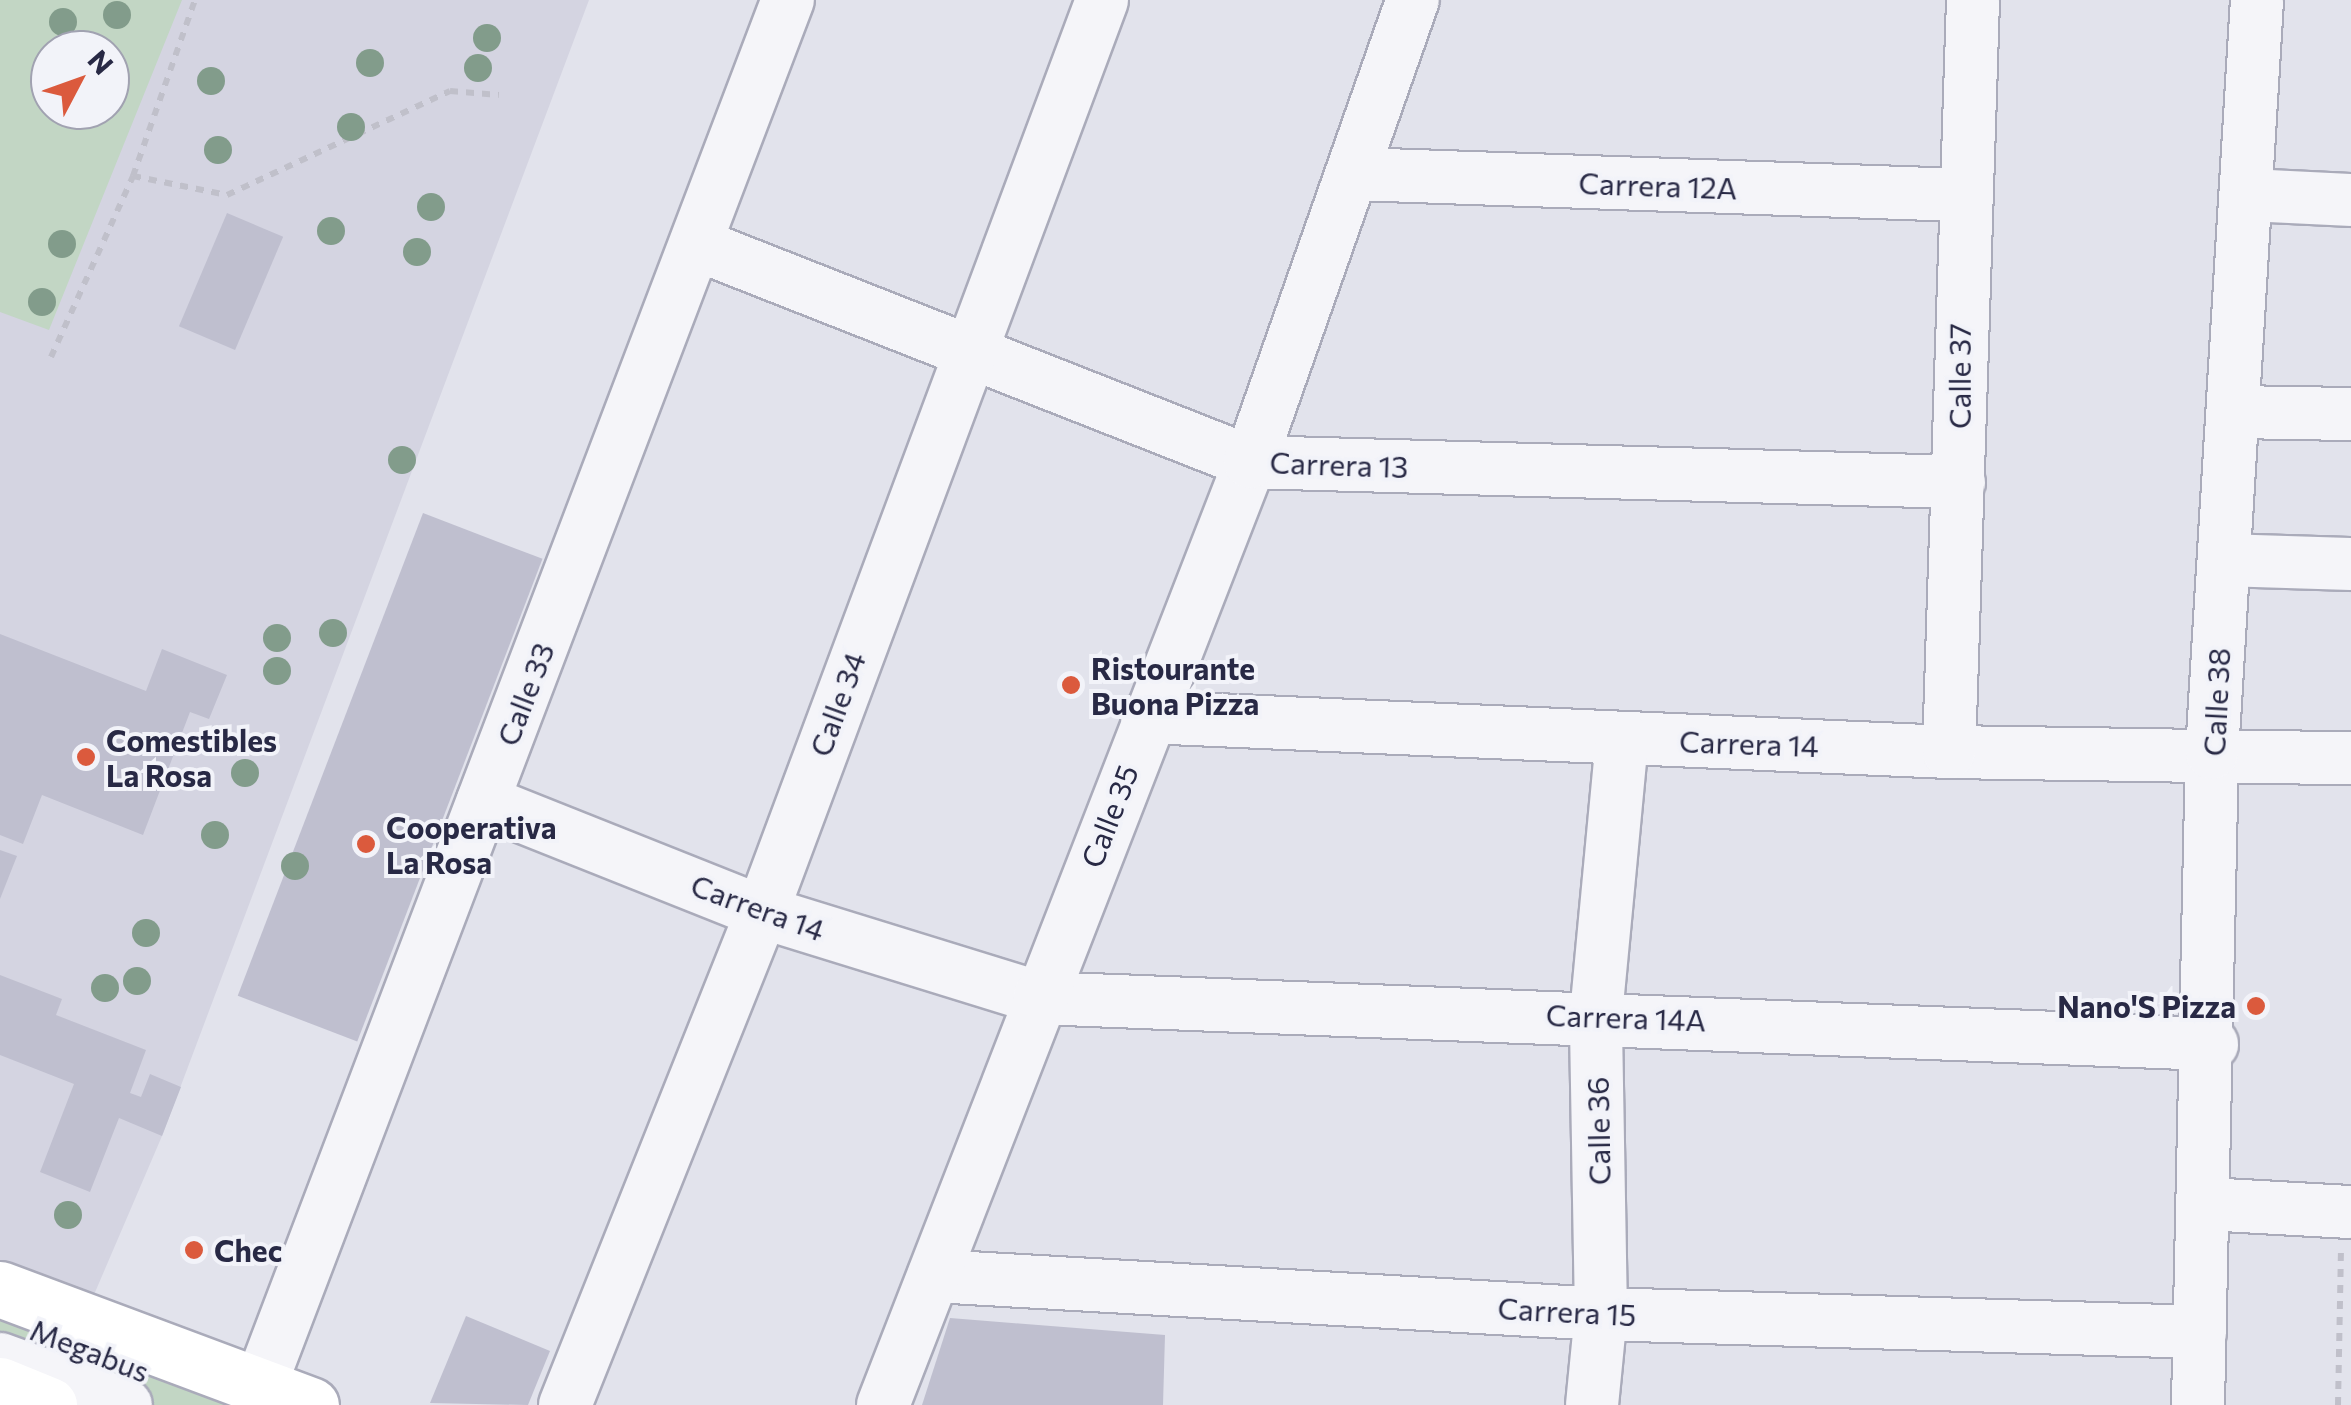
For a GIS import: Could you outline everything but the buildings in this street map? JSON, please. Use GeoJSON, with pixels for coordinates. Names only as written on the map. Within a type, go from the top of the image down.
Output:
{"type":"FeatureCollection","features":[{"type":"Feature","properties":{"kind":"main road"},"geometry":{"type":"LineString","coordinates":[[0,1288],[248,1396],[311,1405]]}},
{"type":"Feature","properties":{"kind":"main road"},"geometry":{"type":"LineString","coordinates":[[0,1385],[48,1405]]}},
{"type":"Feature","properties":{"kind":"street","name":"Calle 33"},"geometry":{"type":"LineString","coordinates":[[248,1396],[700,246],[788,0]]}},
{"type":"Feature","properties":{"kind":"street","name":"Calle 34"},"geometry":{"type":"LineString","coordinates":[[564,1405],[762,912],[967,344],[1102,0]]}},
{"type":"Feature","properties":{"kind":"street","name":"Calle 35"},"geometry":{"type":"LineString","coordinates":[[884,1405],[1146,717],[1250,462],[1356,174],[1412,0]]}},
{"type":"Feature","properties":{"kind":"street","name":"Calle 37"},"geometry":{"type":"LineString","coordinates":[[1949,752],[1958,482],[1960,195],[1973,0]]}},
{"type":"Feature","properties":{"kind":"street","name":"Calle 38"},"geometry":{"type":"LineString","coordinates":[[2198,1405],[2212,1044],[2212,753],[2249,195],[2256,0]]}},
{"type":"Feature","properties":{"kind":"street","name":"Carrera 12A"},"geometry":{"type":"LineString","coordinates":[[1356,174],[1960,195]]}},
{"type":"Feature","properties":{"kind":"street"},"geometry":{"type":"LineString","coordinates":[[2249,195],[2351,200]]}},
{"type":"Feature","properties":{"kind":"street","name":"Carrera 13"},"geometry":{"type":"LineString","coordinates":[[700,246],[967,344],[1250,462],[1958,482]]}},
{"type":"Feature","properties":{"kind":"street"},"geometry":{"type":"LineString","coordinates":[[2235,412],[2351,414]]}},
{"type":"Feature","properties":{"kind":"street"},"geometry":{"type":"LineString","coordinates":[[2225,560],[2351,564]]}},
{"type":"Feature","properties":{"kind":"street","name":"Carrera 14"},"geometry":{"type":"LineString","coordinates":[[1146,717],[1949,752],[2351,758]]}},
{"type":"Feature","properties":{"kind":"street","name":"Calle 36"},"geometry":{"type":"LineString","coordinates":[[1592,1405],[1601,1314],[1596,1015],[1622,738]]}},
{"type":"Feature","properties":{"kind":"street","name":"Carrera 14"},"geometry":{"type":"LineString","coordinates":[[483,801],[762,912],[1039,998]]}},
{"type":"Feature","properties":{"kind":"street","name":"Carrera 14A"},"geometry":{"type":"LineString","coordinates":[[1039,998],[1596,1015],[2212,1044]]}},
{"type":"Feature","properties":{"kind":"street"},"geometry":{"type":"LineString","coordinates":[[2206,1204],[2346,1212]]}},
{"type":"Feature","properties":{"kind":"street","name":"Carrera 15"},"geometry":{"type":"LineString","coordinates":[[934,1276],[1601,1314],[2200,1332]]}},
{"type":"Feature","properties":{"kind":"street","name":"Megabus"},"geometry":{"type":"LineString","coordinates":[[0,1316],[248,1396]]}},
{"type":"Feature","properties":{"kind":"street","name":"Megabus"},"geometry":{"type":"LineString","coordinates":[[0,1360],[126,1405]]}},
{"type":"Feature","properties":{"kind":"path"},"geometry":{"type":"LineString","coordinates":[[50,357],[133,176],[195,0]]}},
{"type":"Feature","properties":{"kind":"path"},"geometry":{"type":"LineString","coordinates":[[133,176],[226,195],[450,91],[499,94]]}},
{"type":"Feature","properties":{"kind":"path"},"geometry":{"type":"LineString","coordinates":[[2338,1405],[2346,1212]]}},
{"type":"Feature","properties":{"kind":"shaded area"},"geometry":{"type":"Polygon","coordinates":[[[0,0],[589,0],[162,1136],[84,1318],[0,1289],[0,0]]]}},
{"type":"Feature","properties":{"kind":"green space"},"geometry":{"type":"Polygon","coordinates":[[[0,0],[182,0],[130,129],[130,30],[30,30],[30,130],[130,130],[49,330],[0,312],[0,0]]]}},
{"type":"Feature","properties":{"kind":"green space"},"geometry":{"type":"Polygon","coordinates":[[[0,1316],[234,1405],[126,1405],[0,1359],[0,1316]]]}},
{"type":"Feature","properties":{"kind":"place","name":"Ristourante Buona Pizza"},"geometry":{"type":"Point","coordinates":[1071,685]}},
{"type":"Feature","properties":{"kind":"place","name":"Comestibles La Rosa"},"geometry":{"type":"Point","coordinates":[86,757]}},
{"type":"Feature","properties":{"kind":"place","name":"Cooperativa La Rosa"},"geometry":{"type":"Point","coordinates":[366,844]}},
{"type":"Feature","properties":{"kind":"place","name":"Nano'S Pizza"},"geometry":{"type":"Point","coordinates":[2256,1006]}},
{"type":"Feature","properties":{"kind":"place","name":"Chec"},"geometry":{"type":"Point","coordinates":[194,1250]}}]}
